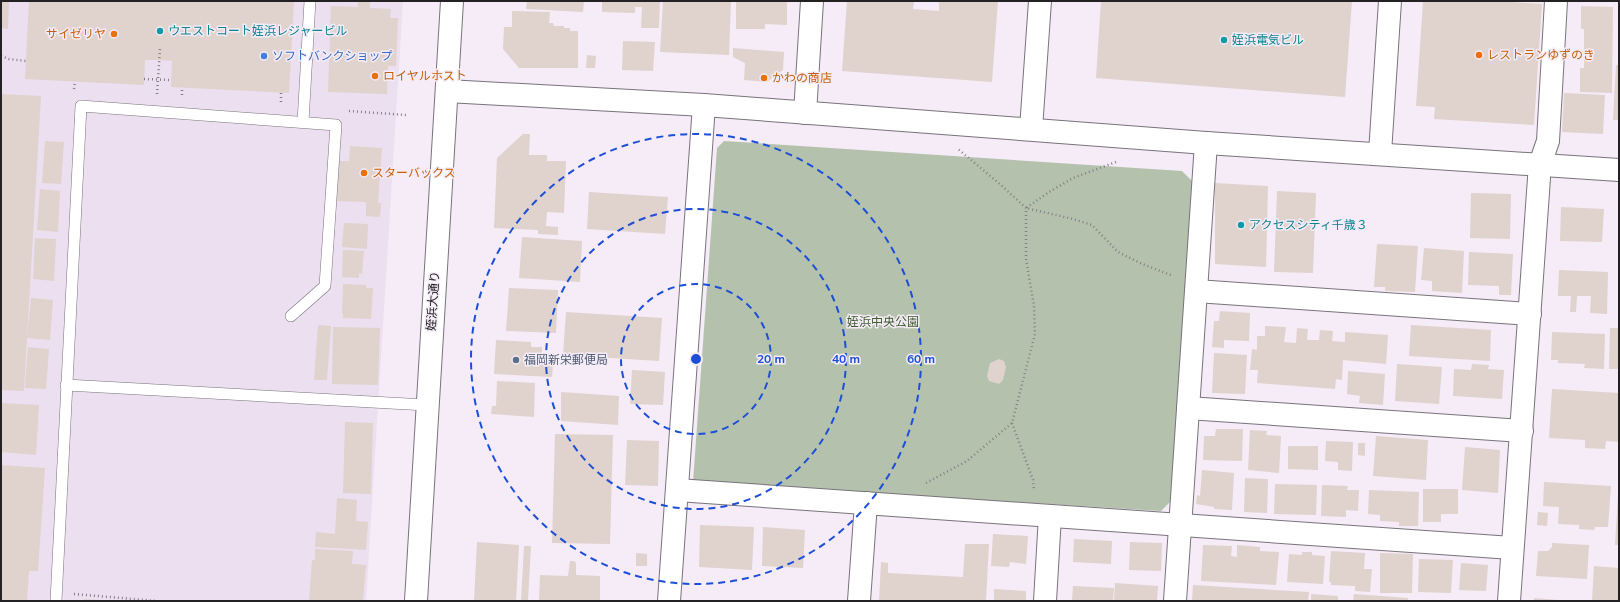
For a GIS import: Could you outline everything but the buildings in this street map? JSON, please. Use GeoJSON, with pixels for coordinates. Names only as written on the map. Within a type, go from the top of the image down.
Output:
{"type":"FeatureCollection","features":[{"type":"Feature","properties":{"kind":"street","name":"姪浜大通り"},"geometry":{"type":"LineString","coordinates":[[416,601],[426,405],[452,1]]}},
{"type":"Feature","properties":{"kind":"street"},"geometry":{"type":"LineString","coordinates":[[805,113],[812,1]]}},
{"type":"Feature","properties":{"kind":"street"},"geometry":{"type":"LineString","coordinates":[[1031,129],[1040,1]]}},
{"type":"Feature","properties":{"kind":"street"},"geometry":{"type":"LineString","coordinates":[[1380,153],[1390,1]]}},
{"type":"Feature","properties":{"kind":"street"},"geometry":{"type":"LineString","coordinates":[[1509,601],[1540,164],[1548,141],[1556,1]]}},
{"type":"Feature","properties":{"kind":"street"},"geometry":{"type":"LineString","coordinates":[[447,91],[704,105],[1206,143],[1380,153],[1619,170]]}},
{"type":"Feature","properties":{"kind":"street"},"geometry":{"type":"LineString","coordinates":[[669,601],[704,105]]}},
{"type":"Feature","properties":{"kind":"street"},"geometry":{"type":"LineString","coordinates":[[1175,601],[1206,143]]}},
{"type":"Feature","properties":{"kind":"street"},"geometry":{"type":"LineString","coordinates":[[1196,291],[1530,314]]}},
{"type":"Feature","properties":{"kind":"street"},"geometry":{"type":"LineString","coordinates":[[1188,408],[1522,431]]}},
{"type":"Feature","properties":{"kind":"street"},"geometry":{"type":"LineString","coordinates":[[677,490],[1512,548]]}},
{"type":"Feature","properties":{"kind":"street"},"geometry":{"type":"LineString","coordinates":[[859,601],[866,503]]}},
{"type":"Feature","properties":{"kind":"street"},"geometry":{"type":"LineString","coordinates":[[1045,601],[1050,516]]}},
{"type":"Feature","properties":{"kind":"lane"},"geometry":{"type":"LineString","coordinates":[[303,122],[310,1]]}},
{"type":"Feature","properties":{"kind":"lane"},"geometry":{"type":"LineString","coordinates":[[56,597],[81,106],[336,124],[325,286],[291,316]]}},
{"type":"Feature","properties":{"kind":"lane"},"geometry":{"type":"LineString","coordinates":[[66,385],[426,405]]}},
{"type":"Feature","properties":{"kind":"path"},"geometry":{"type":"LineString","coordinates":[[157,91],[160,49]]}},
{"type":"Feature","properties":{"kind":"path"},"geometry":{"type":"LineString","coordinates":[[1,56],[9,59],[26,61]]}},
{"type":"Feature","properties":{"kind":"path"},"geometry":{"type":"LineString","coordinates":[[144,79],[171,80]]}},
{"type":"Feature","properties":{"kind":"path"},"geometry":{"type":"LineString","coordinates":[[958,149],[1026,208],[1092,225],[1118,252],[1177,278]]}},
{"type":"Feature","properties":{"kind":"path"},"geometry":{"type":"LineString","coordinates":[[1026,208],[1073,178],[1116,162]]}},
{"type":"Feature","properties":{"kind":"path"},"geometry":{"type":"LineString","coordinates":[[1026,208],[1026,259],[1034,306],[1035,334],[1012,423],[1033,480],[1035,498]]}},
{"type":"Feature","properties":{"kind":"path"},"geometry":{"type":"LineString","coordinates":[[921,485],[967,461],[1012,423]]}},
{"type":"Feature","properties":{"kind":"path"},"geometry":{"type":"LineString","coordinates":[[56,597],[157,601]]}},
{"type":"Feature","properties":{"kind":"shaded area"},"geometry":{"type":"Polygon","coordinates":[[[1,1],[403,1],[366,601],[1,601],[1,1]]]}},
{"type":"Feature","properties":{"kind":"green space","name":"姪浜中央公園"},"geometry":{"type":"Polygon","coordinates":[[[724,141],[1182,171],[1192,181],[1188,278],[1171,501],[1161,511],[693,482],[717,148],[724,141]]]}},
{"type":"Feature","properties":{"kind":"place","name":"ウエストコート姪浜レジャービル"},"geometry":{"type":"Point","coordinates":[160,31]}},
{"type":"Feature","properties":{"kind":"place","name":"サイゼリヤ"},"geometry":{"type":"Point","coordinates":[114,34]}},
{"type":"Feature","properties":{"kind":"place","name":"姪浜電気ビル"},"geometry":{"type":"Point","coordinates":[1224,40]}},
{"type":"Feature","properties":{"kind":"place","name":"レストランゆずのき"},"geometry":{"type":"Point","coordinates":[1479,55]}},
{"type":"Feature","properties":{"kind":"place","name":"ソフトバンクショップ"},"geometry":{"type":"Point","coordinates":[264,56]}},
{"type":"Feature","properties":{"kind":"place","name":"ロイヤルホスト"},"geometry":{"type":"Point","coordinates":[375,76]}},
{"type":"Feature","properties":{"kind":"place","name":"かわの商店"},"geometry":{"type":"Point","coordinates":[764,78]}},
{"type":"Feature","properties":{"kind":"place","name":"スターバックス"},"geometry":{"type":"Point","coordinates":[364,173]}},
{"type":"Feature","properties":{"kind":"place","name":"アクセスシティ千歳３"},"geometry":{"type":"Point","coordinates":[1241,225]}},
{"type":"Feature","properties":{"kind":"place","name":"福岡新栄郵便局"},"geometry":{"type":"Point","coordinates":[516,360]}}]}
